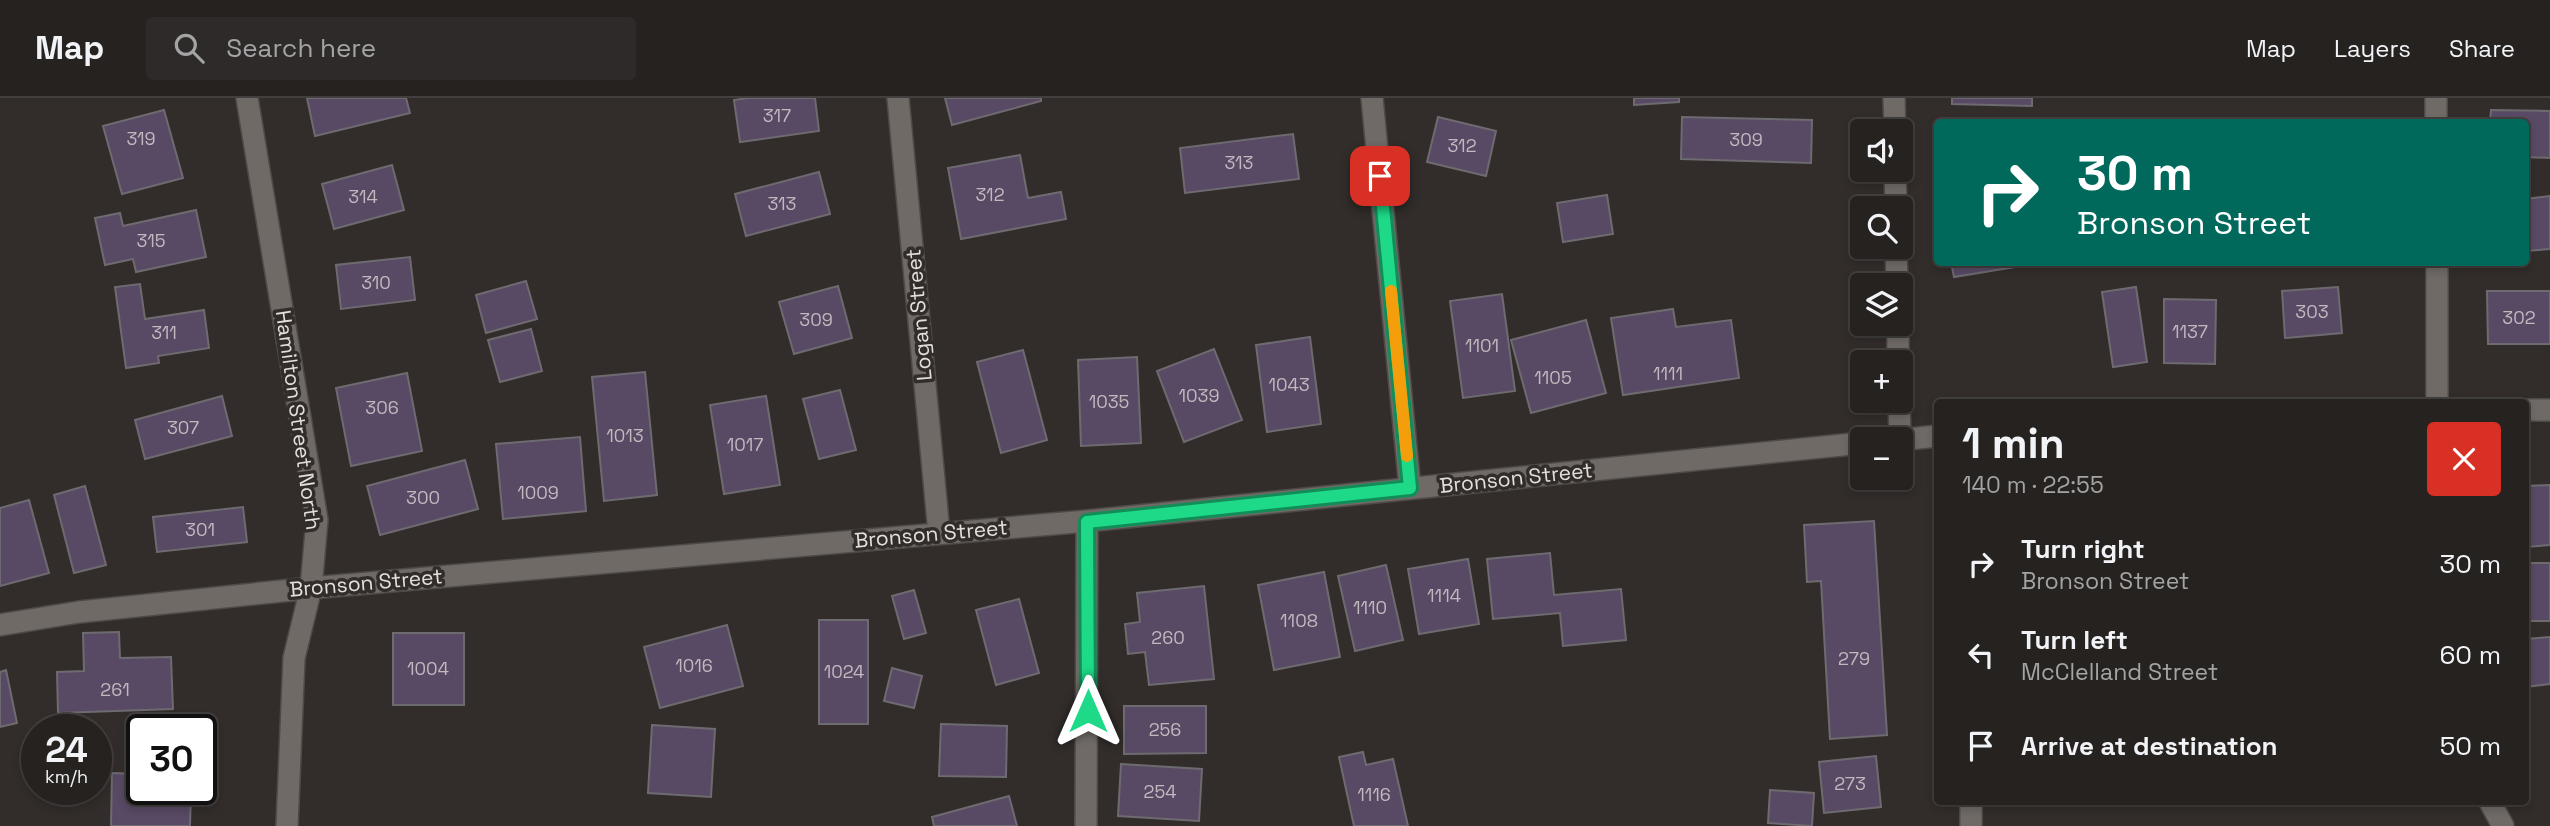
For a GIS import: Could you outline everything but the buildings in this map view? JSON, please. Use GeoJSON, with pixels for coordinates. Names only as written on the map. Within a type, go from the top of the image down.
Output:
{"type":"FeatureCollection","features":[{"type":"Feature","properties":{"kind":"street","name":"Hamilton Street North"},"geometry":{"type":"LineString","coordinates":[[247,98],[317,520],[311,588],[294,658],[286,826]]}},
{"type":"Feature","properties":{"kind":"street","name":"Logan Street"},"geometry":{"type":"LineString","coordinates":[[898,98],[939,533]]}},
{"type":"Feature","properties":{"kind":"street"},"geometry":{"type":"LineString","coordinates":[[1372,98],[1410,488]]}},
{"type":"Feature","properties":{"kind":"street"},"geometry":{"type":"LineString","coordinates":[[1894,98],[1895,119]]}},
{"type":"Feature","properties":{"kind":"street"},"geometry":{"type":"LineString","coordinates":[[2436,98],[2437,119]]}},
{"type":"Feature","properties":{"kind":"street"},"geometry":{"type":"LineString","coordinates":[[2437,266],[2437,399]]}},
{"type":"Feature","properties":{"kind":"street"},"geometry":{"type":"LineString","coordinates":[[2529,410],[2550,410]]}},
{"type":"Feature","properties":{"kind":"street"},"geometry":{"type":"LineString","coordinates":[[1913,438],[1934,436]]}},
{"type":"Feature","properties":{"kind":"street","name":"Bronson Street"},"geometry":{"type":"LineString","coordinates":[[0,625],[79,611],[311,588],[1087,522],[1850,444]]}},
{"type":"Feature","properties":{"kind":"street"},"geometry":{"type":"LineString","coordinates":[[1086,826],[1087,522]]}},
{"type":"Feature","properties":{"kind":"street"},"geometry":{"type":"LineString","coordinates":[[1971,805],[1971,826]]}},
{"type":"Feature","properties":{"kind":"street"},"geometry":{"type":"LineString","coordinates":[[2492,805],[2503,826]]}},
{"type":"Feature","properties":{"kind":"slow traffic"},"geometry":{"type":"LineString","coordinates":[[1391,291],[1407,456]]}},
{"type":"Feature","properties":{"kind":"route"},"geometry":{"type":"LineString","coordinates":[[1088,711],[1087,522],[1410,488],[1380,176]]}}]}
